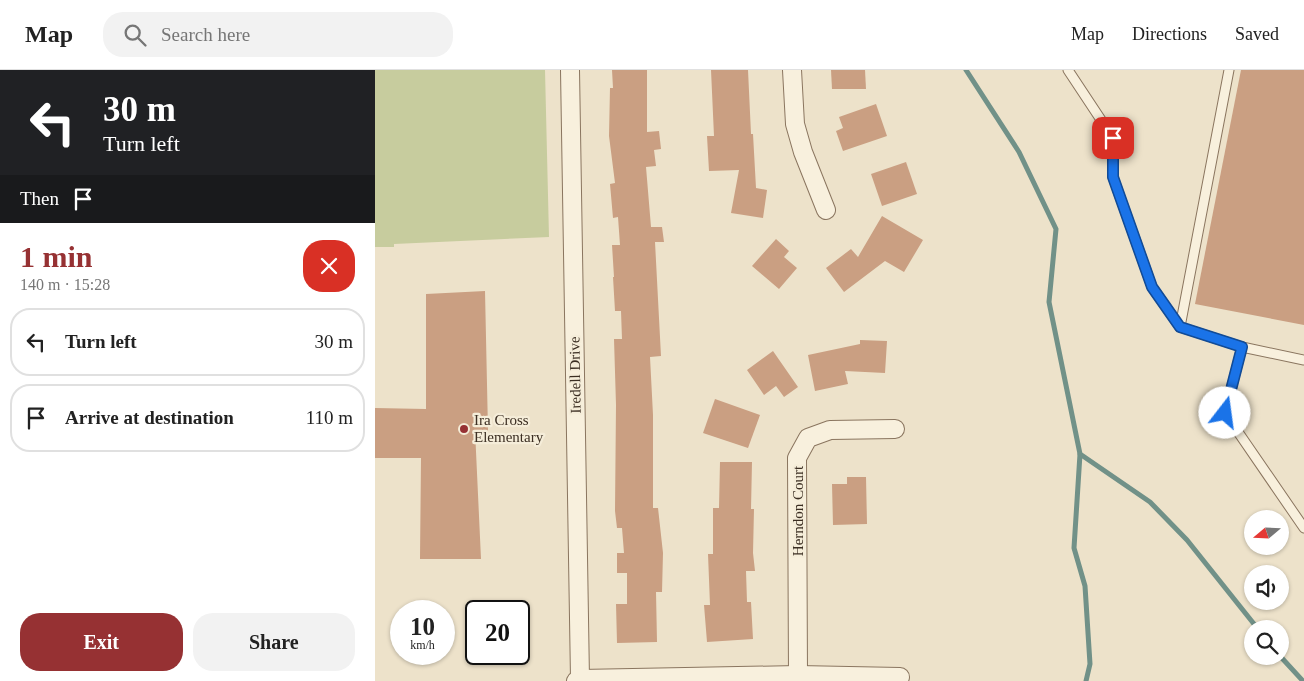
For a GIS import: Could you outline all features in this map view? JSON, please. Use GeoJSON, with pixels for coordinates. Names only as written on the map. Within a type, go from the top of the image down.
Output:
{"type":"FeatureCollection","features":[{"type":"Feature","properties":{"kind":"street","name":"Iredell Drive"},"geometry":{"type":"LineString","coordinates":[[570,70],[578,680]]}},
{"type":"Feature","properties":{"kind":"street"},"geometry":{"type":"LineString","coordinates":[[793,70],[795,124],[803,152],[826,210]]}},
{"type":"Feature","properties":{"kind":"street","name":"Herndon Court"},"geometry":{"type":"LineString","coordinates":[[798,675],[797,458],[808,438],[830,430],[895,429]]}},
{"type":"Feature","properties":{"kind":"street"},"geometry":{"type":"LineString","coordinates":[[578,680],[798,675],[900,676]]}},
{"type":"Feature","properties":{"kind":"lane"},"geometry":{"type":"LineString","coordinates":[[1068,70],[1113,138],[1113,177],[1152,287],[1180,327],[1242,347],[1304,360]]}},
{"type":"Feature","properties":{"kind":"lane"},"geometry":{"type":"LineString","coordinates":[[1180,327],[1229,70]]}},
{"type":"Feature","properties":{"kind":"lane"},"geometry":{"type":"LineString","coordinates":[[1242,347],[1225,413],[1304,528]]}},
{"type":"Feature","properties":{"kind":"green space"},"geometry":{"type":"Polygon","coordinates":[[[375,70],[545,70],[549,237],[394,244],[394,247],[375,247],[375,70]]]}},
{"type":"Feature","properties":{"kind":"building"},"geometry":{"type":"Polygon","coordinates":[[[612,70],[647,70],[647,132],[659,131],[661,149],[654,150],[656,166],[646,167],[651,227],[662,227],[664,242],[655,242],[661,356],[650,357],[653,415],[653,508],[658,508],[663,553],[662,592],[656,592],[657,642],[617,643],[616,604],[627,604],[627,573],[617,573],[617,553],[624,553],[622,528],[617,528],[615,511],[616,405],[614,339],[622,339],[621,311],[615,311],[613,277],[612,245],[620,245],[618,217],[613,218],[610,184],[615,183],[609,136],[610,88],[613,88],[612,70]]]}},
{"type":"Feature","properties":{"kind":"building"},"geometry":{"type":"Polygon","coordinates":[[[711,70],[748,70],[756,188],[767,190],[763,218],[731,213],[739,170],[709,171],[707,136],[714,136],[711,70]]]}},
{"type":"Feature","properties":{"kind":"building"},"geometry":{"type":"Polygon","coordinates":[[[831,70],[865,70],[866,89],[832,89],[831,70]]]}},
{"type":"Feature","properties":{"kind":"building"},"geometry":{"type":"Polygon","coordinates":[[[1241,70],[1304,70],[1304,325],[1195,304],[1241,70]]]}},
{"type":"Feature","properties":{"kind":"building"},"geometry":{"type":"Polygon","coordinates":[[[876,104],[887,136],[843,151],[836,131],[843,128],[839,117],[876,104]]]}},
{"type":"Feature","properties":{"kind":"building"},"geometry":{"type":"Polygon","coordinates":[[[906,162],[917,194],[882,206],[871,174],[906,162]]]}},
{"type":"Feature","properties":{"kind":"building"},"geometry":{"type":"Polygon","coordinates":[[[882,216],[923,240],[904,272],[885,261],[844,292],[826,268],[851,249],[858,257],[882,216]]]}},
{"type":"Feature","properties":{"kind":"building"},"geometry":{"type":"Polygon","coordinates":[[[776,239],[789,251],[784,257],[797,268],[779,289],[752,266],[776,239]]]}},
{"type":"Feature","properties":{"kind":"building"},"geometry":{"type":"Polygon","coordinates":[[[485,291],[488,431],[475,430],[481,559],[420,559],[421,458],[375,458],[375,408],[426,409],[426,294],[485,291]]]}},
{"type":"Feature","properties":{"kind":"building"},"geometry":{"type":"Polygon","coordinates":[[[860,340],[887,341],[885,373],[845,371],[848,384],[815,391],[808,355],[860,344],[860,340]]]}},
{"type":"Feature","properties":{"kind":"building"},"geometry":{"type":"Polygon","coordinates":[[[773,351],[798,387],[784,397],[776,386],[764,395],[747,370],[773,351]]]}},
{"type":"Feature","properties":{"kind":"building"},"geometry":{"type":"Polygon","coordinates":[[[715,399],[760,415],[748,448],[703,433],[715,399]]]}},
{"type":"Feature","properties":{"kind":"building"},"geometry":{"type":"Polygon","coordinates":[[[720,462],[752,462],[751,509],[754,509],[753,553],[755,571],[746,571],[747,602],[751,602],[753,639],[707,642],[704,605],[710,605],[708,554],[713,554],[713,508],[719,508],[720,462]]]}},
{"type":"Feature","properties":{"kind":"building"},"geometry":{"type":"Polygon","coordinates":[[[847,477],[866,477],[867,524],[833,525],[832,484],[847,484],[847,477]]]}},
{"type":"Feature","properties":{"kind":"waterway"},"geometry":{"type":"LineString","coordinates":[[966,70],[1019,152],[1056,229],[1049,302],[1080,454],[1150,502],[1187,540],[1251,620]]}},
{"type":"Feature","properties":{"kind":"waterway"},"geometry":{"type":"LineString","coordinates":[[1080,454],[1074,548],[1085,586],[1090,664],[1086,681]]}},
{"type":"Feature","properties":{"kind":"waterway"},"geometry":{"type":"LineString","coordinates":[[1288,665],[1303,681]]}},
{"type":"Feature","properties":{"kind":"place","name":"Ira Cross Elementary"},"geometry":{"type":"Point","coordinates":[464,429]}},
{"type":"Feature","properties":{"kind":"route"},"geometry":{"type":"LineString","coordinates":[[1113,138],[1113,177],[1152,287],[1180,327],[1242,347],[1225,413]]}}]}
